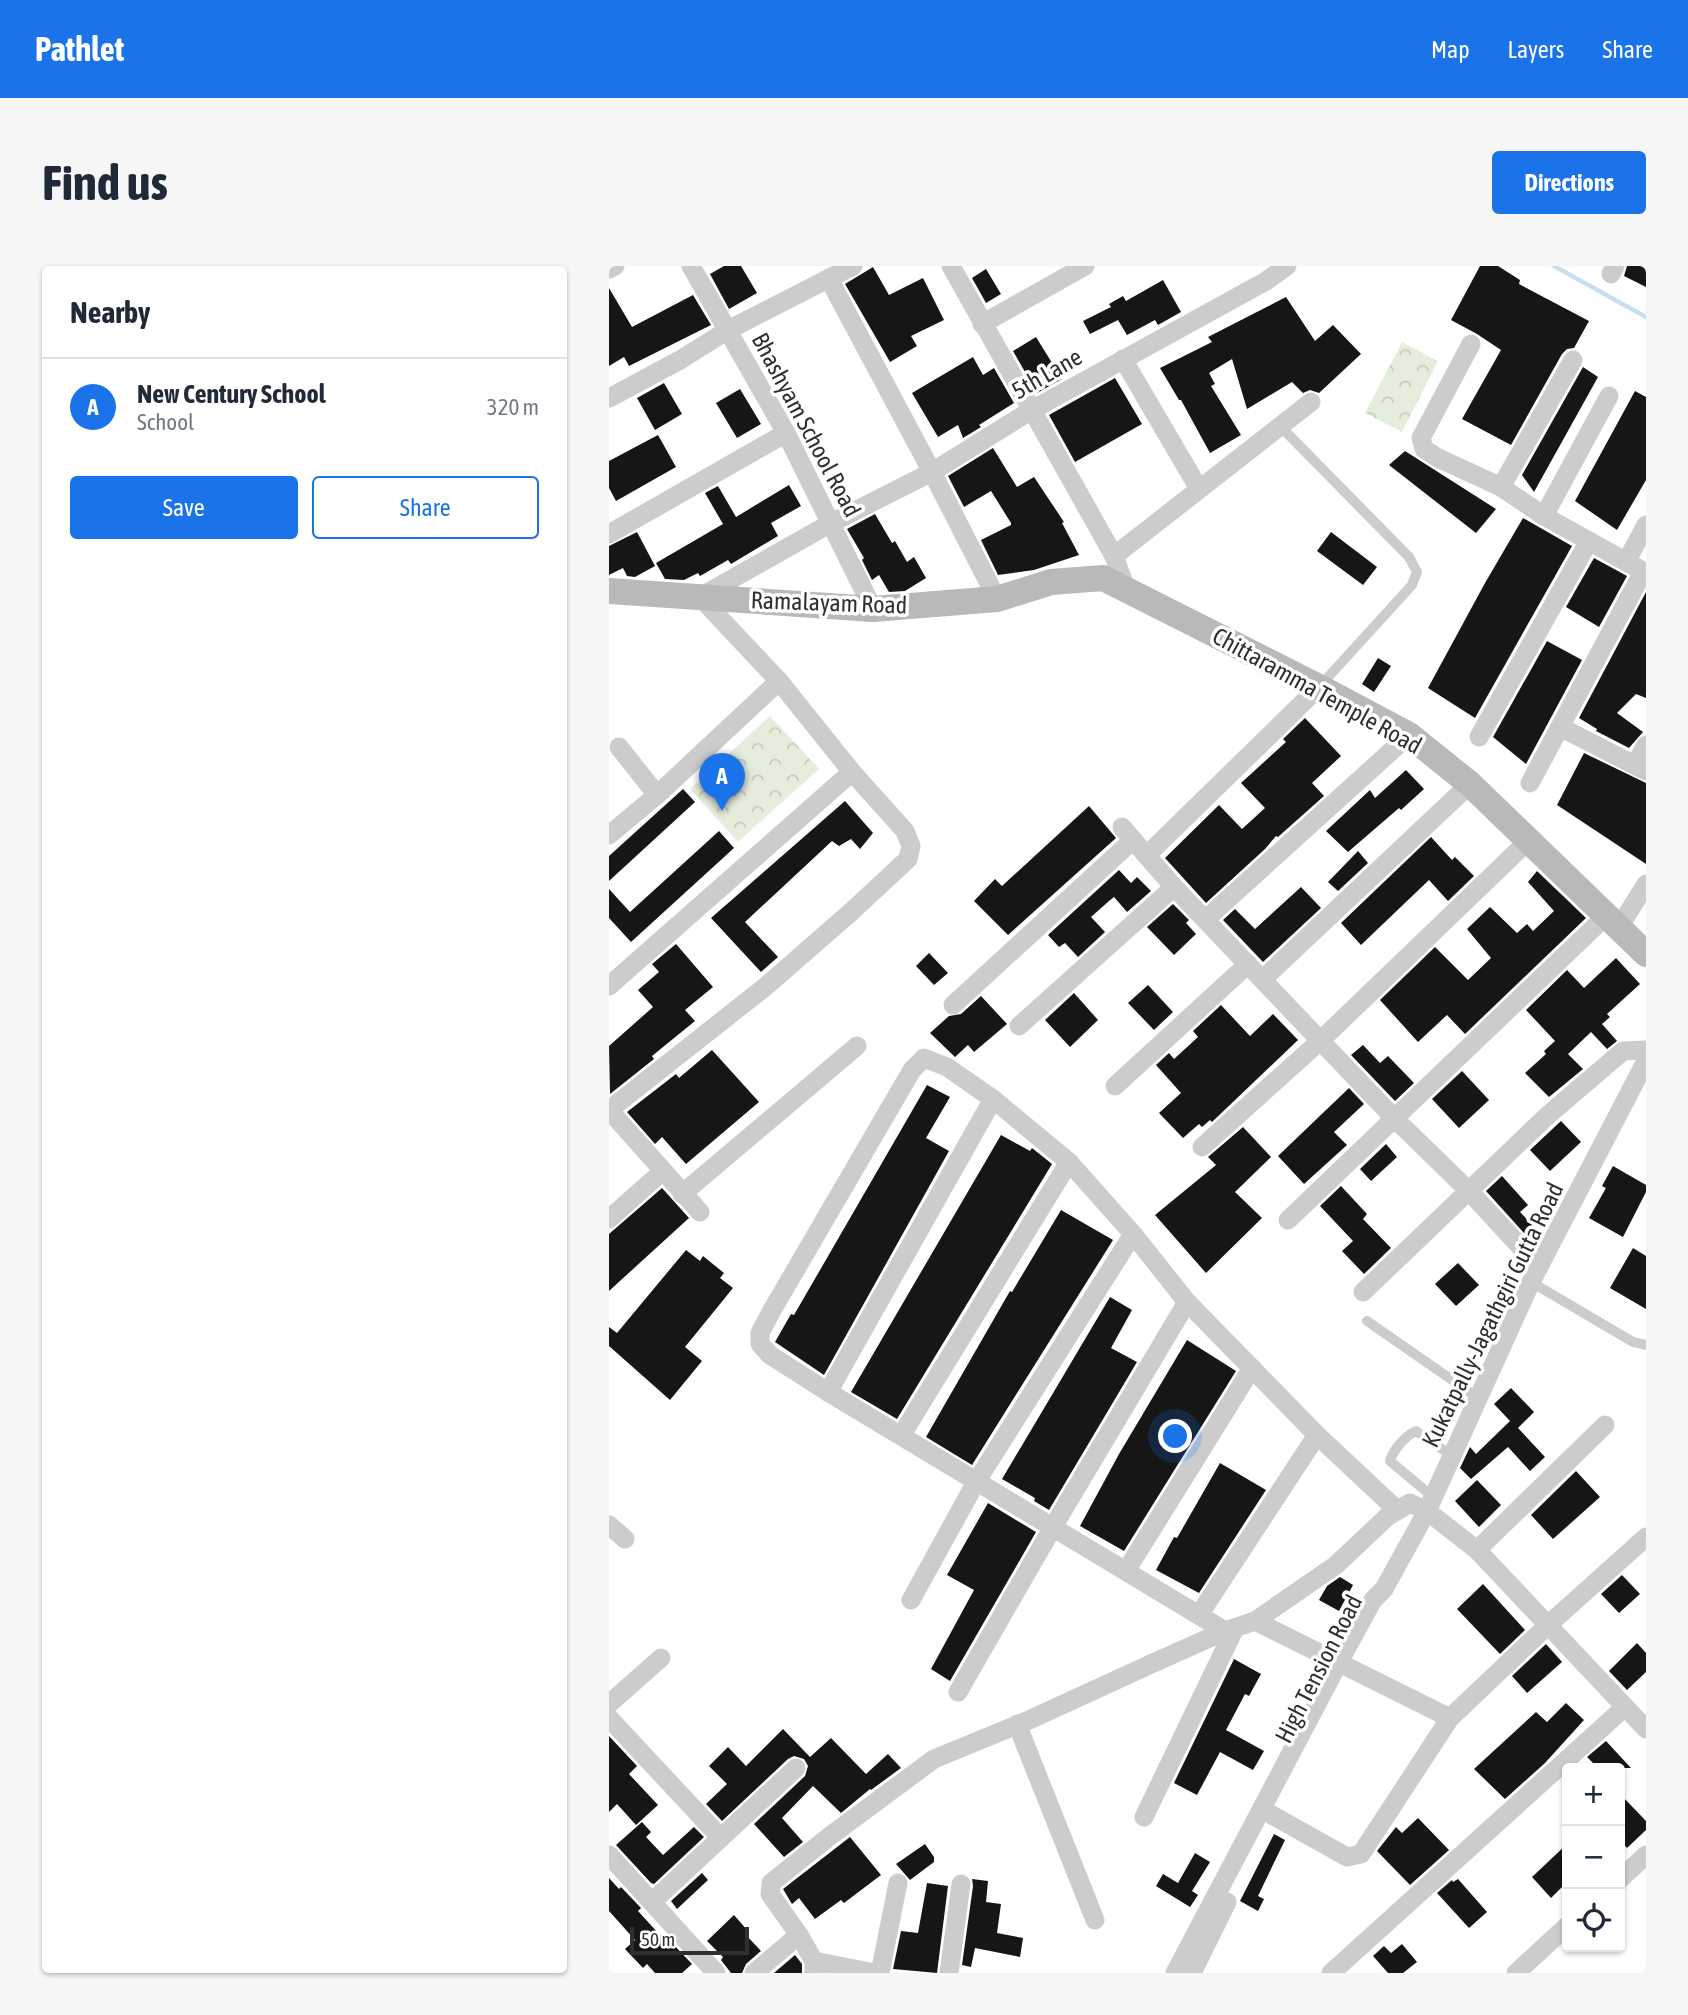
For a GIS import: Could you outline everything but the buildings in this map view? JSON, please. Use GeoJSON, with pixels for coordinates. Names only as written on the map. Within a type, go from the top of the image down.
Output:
{"type":"FeatureCollection","features":[{"type":"Feature","properties":{"kind":"street"},"geometry":{"type":"LineString","coordinates":[[609,269],[615,266]]}},
{"type":"Feature","properties":{"kind":"street","name":"Bhashyam School Road"},"geometry":{"type":"LineString","coordinates":[[691,266],[786,433],[873,609]]}},
{"type":"Feature","properties":{"kind":"street"},"geometry":{"type":"LineString","coordinates":[[609,398],[680,360],[728,330],[853,266]]}},
{"type":"Feature","properties":{"kind":"street"},"geometry":{"type":"LineString","coordinates":[[951,266],[1030,411],[1114,556],[1127,591]]}},
{"type":"Feature","properties":{"kind":"street"},"geometry":{"type":"LineString","coordinates":[[982,324],[1085,266]]}},
{"type":"Feature","properties":{"kind":"street","name":"5th Lane"},"geometry":{"type":"LineString","coordinates":[[700,597],[831,523],[932,471],[1030,411],[1266,281],[1287,266]]}},
{"type":"Feature","properties":{"kind":"street"},"geometry":{"type":"LineString","coordinates":[[829,279],[997,599]]}},
{"type":"Feature","properties":{"kind":"street"},"geometry":{"type":"LineString","coordinates":[[1471,344],[1421,438],[1421,445],[1438,458],[1501,488],[1544,516],[1639,569]]}},
{"type":"Feature","properties":{"kind":"street"},"geometry":{"type":"LineString","coordinates":[[1123,359],[1199,489]]}},
{"type":"Feature","properties":{"kind":"street"},"geometry":{"type":"LineString","coordinates":[[1501,488],[1573,360]]}},
{"type":"Feature","properties":{"kind":"street"},"geometry":{"type":"LineString","coordinates":[[1544,516],[1609,396]]}},
{"type":"Feature","properties":{"kind":"street"},"geometry":{"type":"LineString","coordinates":[[1114,556],[1311,402]]}},
{"type":"Feature","properties":{"kind":"street"},"geometry":{"type":"LineString","coordinates":[[609,534],[786,433]]}},
{"type":"Feature","properties":{"kind":"street"},"geometry":{"type":"LineString","coordinates":[[1529,783],[1639,569],[1646,525]]}},
{"type":"Feature","properties":{"kind":"street"},"geometry":{"type":"LineString","coordinates":[[1479,737],[1588,541]]}},
{"type":"Feature","properties":{"kind":"street","name":"Ramalayam Road"},"geometry":{"type":"LineString","coordinates":[[609,591],[873,609],[997,599],[1051,582],[1103,578],[1127,591]]}},
{"type":"Feature","properties":{"kind":"street","name":"Chittaramma Temple Road"},"geometry":{"type":"LineString","coordinates":[[1127,591],[1409,735],[1471,784],[1646,954]]}},
{"type":"Feature","properties":{"kind":"street"},"geometry":{"type":"LineString","coordinates":[[700,597],[779,681],[852,772],[905,831],[911,846],[908,859],[765,987],[609,1110],[700,1212]]}},
{"type":"Feature","properties":{"kind":"street"},"geometry":{"type":"LineString","coordinates":[[609,835],[657,795],[779,681]]}},
{"type":"Feature","properties":{"kind":"street"},"geometry":{"type":"LineString","coordinates":[[1147,855],[1319,687]]}},
{"type":"Feature","properties":{"kind":"street"},"geometry":{"type":"LineString","coordinates":[[1560,727],[1640,768],[1646,745]]}},
{"type":"Feature","properties":{"kind":"street"},"geometry":{"type":"LineString","coordinates":[[1206,919],[1409,735]]}},
{"type":"Feature","properties":{"kind":"street"},"geometry":{"type":"LineString","coordinates":[[619,747],[657,795]]}},
{"type":"Feature","properties":{"kind":"street"},"geometry":{"type":"LineString","coordinates":[[609,986],[852,772]]}},
{"type":"Feature","properties":{"kind":"street"},"geometry":{"type":"LineString","coordinates":[[1263,979],[1471,784]]}},
{"type":"Feature","properties":{"kind":"street"},"geometry":{"type":"LineString","coordinates":[[953,1005],[1128,833],[1174,887],[1320,1041],[1469,1191],[1535,1275]]}},
{"type":"Feature","properties":{"kind":"street"},"geometry":{"type":"LineString","coordinates":[[1202,1147],[1320,1041],[1529,840]]}},
{"type":"Feature","properties":{"kind":"street"},"geometry":{"type":"LineString","coordinates":[[1288,1220],[1394,1118],[1612,923],[1646,884]]}},
{"type":"Feature","properties":{"kind":"street"},"geometry":{"type":"LineString","coordinates":[[1019,1026],[1174,887]]}},
{"type":"Feature","properties":{"kind":"street"},"geometry":{"type":"LineString","coordinates":[[1115,1086],[1248,964]]}},
{"type":"Feature","properties":{"kind":"street"},"geometry":{"type":"LineString","coordinates":[[682,1194],[857,1046]]}},
{"type":"Feature","properties":{"kind":"street"},"geometry":{"type":"LineString","coordinates":[[1363,1292],[1547,1116],[1623,1051],[1646,1050]]}},
{"type":"Feature","properties":{"kind":"street"},"geometry":{"type":"LineString","coordinates":[[1230,1629],[1199,1615],[976,1482],[770,1355],[760,1344],[760,1333],[771,1312],[912,1070],[924,1058],[947,1067],[993,1099],[1069,1162],[1133,1234],[1188,1302],[1317,1435],[1397,1510]]}},
{"type":"Feature","properties":{"kind":"street","name":"Kukatpally-Jagathgiri Gutta Road"},"geometry":{"type":"LineString","coordinates":[[1384,1589],[1430,1504],[1535,1275],[1646,1061]]}},
{"type":"Feature","properties":{"kind":"street"},"geometry":{"type":"LineString","coordinates":[[828,1392],[993,1099]]}},
{"type":"Feature","properties":{"kind":"street"},"geometry":{"type":"LineString","coordinates":[[901,1436],[1069,1162]]}},
{"type":"Feature","properties":{"kind":"street"},"geometry":{"type":"LineString","coordinates":[[609,1219],[663,1171]]}},
{"type":"Feature","properties":{"kind":"street"},"geometry":{"type":"LineString","coordinates":[[911,1600],[976,1482],[1133,1234]]}},
{"type":"Feature","properties":{"kind":"street"},"geometry":{"type":"LineString","coordinates":[[958,1692],[1188,1302]]}},
{"type":"Feature","properties":{"kind":"street"},"geometry":{"type":"LineString","coordinates":[[1126,1571],[1252,1368]]}},
{"type":"Feature","properties":{"kind":"street"},"geometry":{"type":"LineString","coordinates":[[1477,1550],[1605,1425]]}},
{"type":"Feature","properties":{"kind":"street"},"geometry":{"type":"LineString","coordinates":[[1199,1615],[1317,1435]]}},
{"type":"Feature","properties":{"kind":"street"},"geometry":{"type":"LineString","coordinates":[[875,1973],[814,1967],[799,1935],[770,1894],[771,1884],[830,1836],[935,1759],[1255,1620],[1336,1565],[1388,1516],[1410,1503],[1430,1504],[1646,1729]]}},
{"type":"Feature","properties":{"kind":"street"},"geometry":{"type":"LineString","coordinates":[[609,1525],[625,1539]]}},
{"type":"Feature","properties":{"kind":"street"},"geometry":{"type":"LineString","coordinates":[[1272,1815],[1347,1857],[1361,1854],[1450,1718],[1548,1625],[1642,1547]]}},
{"type":"Feature","properties":{"kind":"street","name":"High Tension Road"},"geometry":{"type":"LineString","coordinates":[[1192,1973],[1272,1815],[1373,1600],[1384,1589]]}},
{"type":"Feature","properties":{"kind":"street"},"geometry":{"type":"LineString","coordinates":[[1255,1620],[1450,1718]]}},
{"type":"Feature","properties":{"kind":"street"},"geometry":{"type":"LineString","coordinates":[[1144,1817],[1230,1629]]}},
{"type":"Feature","properties":{"kind":"street"},"geometry":{"type":"LineString","coordinates":[[609,1704],[661,1658]]}},
{"type":"Feature","properties":{"kind":"street","name":"High Tension Road"},"geometry":{"type":"LineString","coordinates":[[1175,1973],[1343,1665]]}},
{"type":"Feature","properties":{"kind":"street"},"geometry":{"type":"LineString","coordinates":[[1331,1973],[1625,1707]]}},
{"type":"Feature","properties":{"kind":"street"},"geometry":{"type":"LineString","coordinates":[[609,1717],[722,1838]]}},
{"type":"Feature","properties":{"kind":"street"},"geometry":{"type":"LineString","coordinates":[[1017,1724],[1095,1920]]}},
{"type":"Feature","properties":{"kind":"street"},"geometry":{"type":"LineString","coordinates":[[652,1902],[796,1768]]}},
{"type":"Feature","properties":{"kind":"street"},"geometry":{"type":"LineString","coordinates":[[1625,1874],[1646,1855]]}},
{"type":"Feature","properties":{"kind":"street"},"geometry":{"type":"LineString","coordinates":[[612,1865],[652,1902],[716,1973]]}},
{"type":"Feature","properties":{"kind":"street"},"geometry":{"type":"LineString","coordinates":[[880,1973],[898,1883]]}},
{"type":"Feature","properties":{"kind":"street"},"geometry":{"type":"LineString","coordinates":[[949,1973],[961,1884]]}},
{"type":"Feature","properties":{"kind":"street"},"geometry":{"type":"LineString","coordinates":[[1516,1973],[1562,1931]]}},
{"type":"Feature","properties":{"kind":"street"},"geometry":{"type":"LineString","coordinates":[[754,1973],[799,1935]]}},
{"type":"Feature","properties":{"kind":"lane"},"geometry":{"type":"LineString","coordinates":[[1281,427],[1409,557],[1417,572],[1412,585],[1319,687]]}},
{"type":"Feature","properties":{"kind":"lane"},"geometry":{"type":"LineString","coordinates":[[1535,1275],[1633,1342],[1646,1345]]}},
{"type":"Feature","properties":{"kind":"lane"},"geometry":{"type":"LineString","coordinates":[[1367,1321],[1478,1398]]}},
{"type":"Feature","properties":{"kind":"lane"},"geometry":{"type":"LineString","coordinates":[[1430,1504],[1390,1461],[1392,1454],[1409,1434],[1416,1431],[1452,1455]]}},
{"type":"Feature","properties":{"kind":"green space"},"geometry":{"type":"Polygon","coordinates":[[[1402,342],[1438,361],[1402,432],[1365,413],[1402,342]]]}},
{"type":"Feature","properties":{"kind":"green space"},"geometry":{"type":"Polygon","coordinates":[[[770,716],[819,769],[738,842],[690,789],[770,716]]]}},
{"type":"Feature","properties":{"kind":"waterway"},"geometry":{"type":"LineString","coordinates":[[1554,266],[1646,317]]}},
{"type":"Feature","properties":{"kind":"place","name":"New Century School"},"geometry":{"type":"Point","coordinates":[722,811]}}]}
